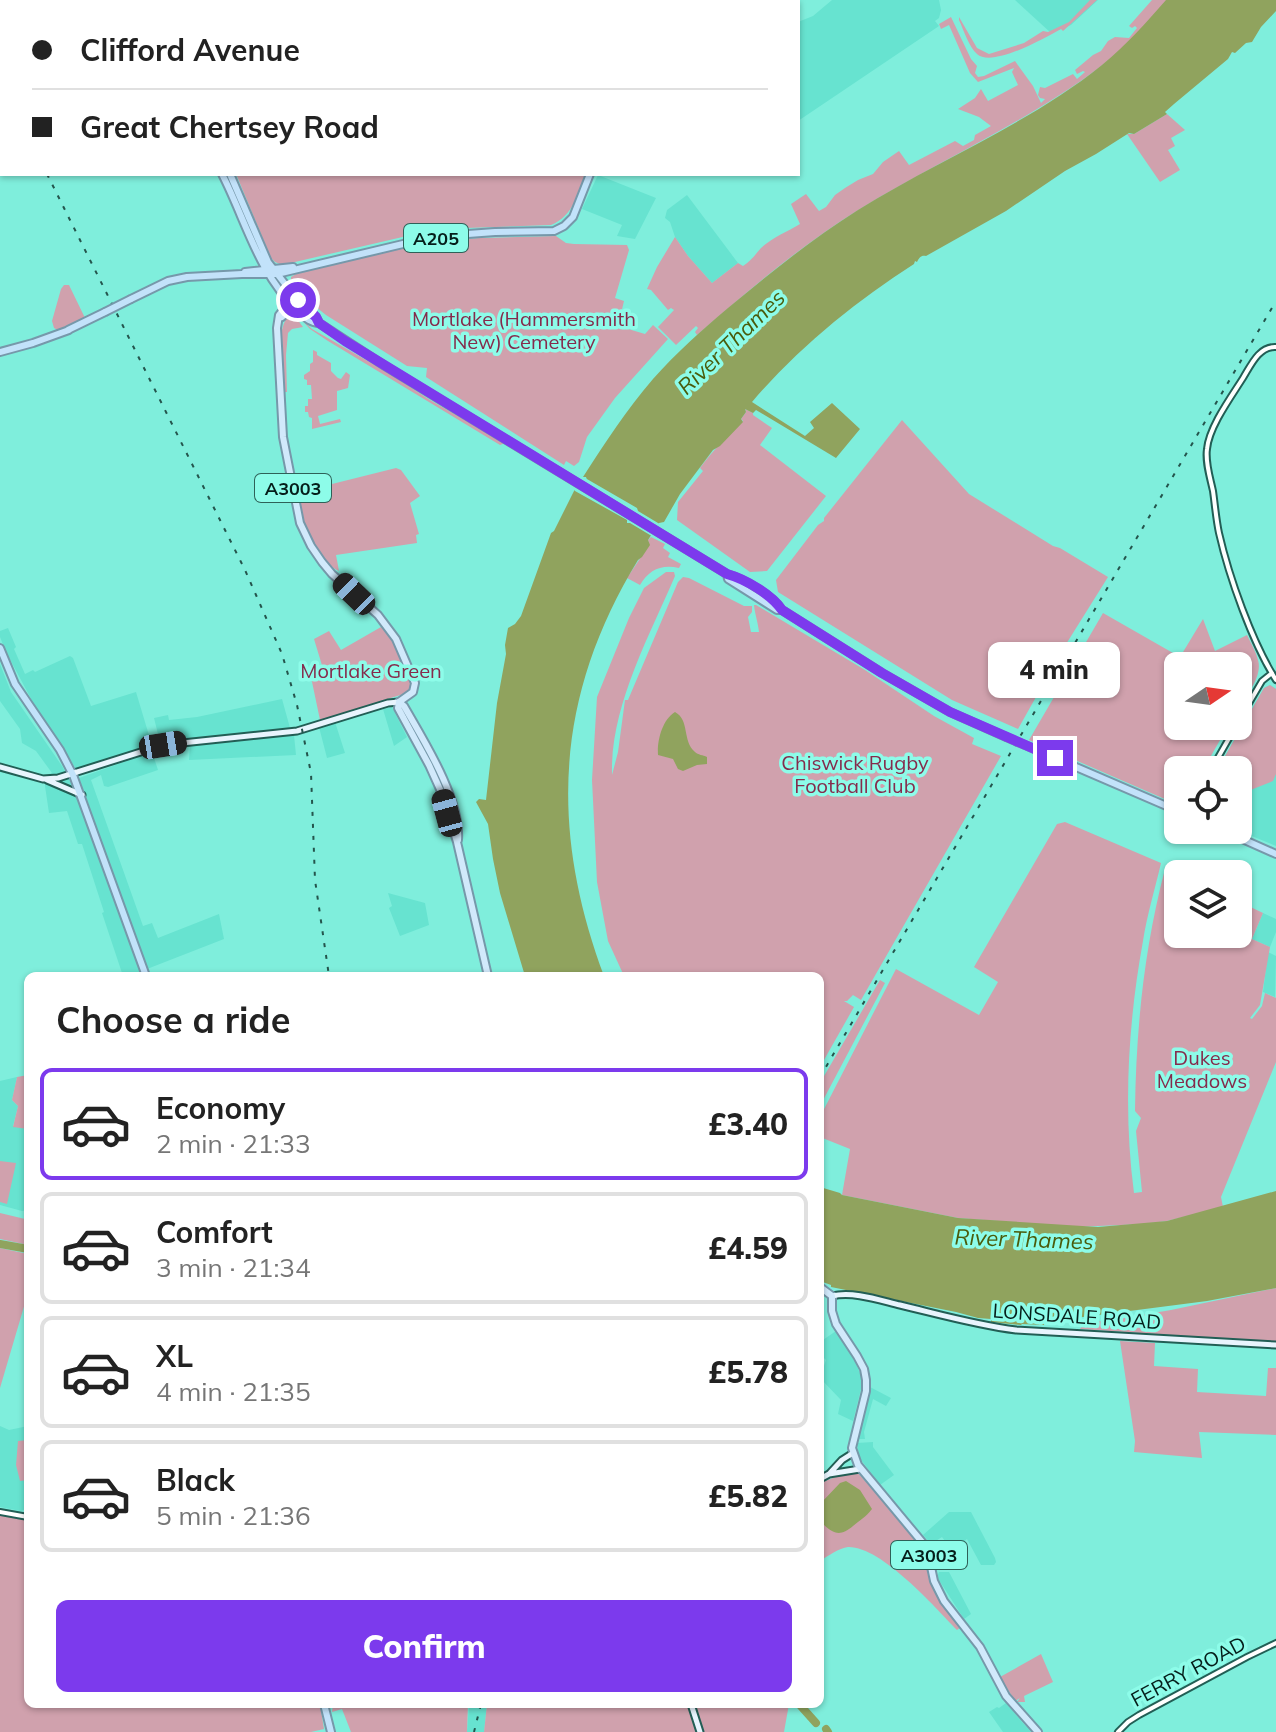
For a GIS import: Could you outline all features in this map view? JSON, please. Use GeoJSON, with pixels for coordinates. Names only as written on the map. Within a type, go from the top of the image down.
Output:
{"type":"FeatureCollection","features":[{"type":"Feature","properties":{"kind":"highway"},"geometry":{"type":"LineString","coordinates":[[224,176],[234,190]]}},
{"type":"Feature","properties":{"kind":"highway"},"geometry":{"type":"LineString","coordinates":[[230,176],[247,222],[271,272],[294,301],[316,317],[319,323],[727,574],[728,579],[757,593],[777,610],[782,610],[936,704],[1164,805]]}},
{"type":"Feature","properties":{"kind":"highway","name":"A205"},"geometry":{"type":"LineString","coordinates":[[0,352],[62,335],[174,279],[302,269],[441,236],[554,231],[573,217],[589,176]]}},
{"type":"Feature","properties":{"kind":"highway"},"geometry":{"type":"LineString","coordinates":[[0,648],[15,684],[60,750],[82,795],[145,972]]}},
{"type":"Feature","properties":{"kind":"highway"},"geometry":{"type":"LineString","coordinates":[[1252,843],[1276,854]]}},
{"type":"Feature","properties":{"kind":"highway"},"geometry":{"type":"LineString","coordinates":[[325,1708],[331,1732]]}},
{"type":"Feature","properties":{"kind":"main road","name":"A3003"},"geometry":{"type":"LineString","coordinates":[[294,301],[283,308],[277,328],[281,419],[300,523],[322,562],[378,615],[396,639],[415,683],[413,692],[399,702]]}},
{"type":"Feature","properties":{"kind":"main road"},"geometry":{"type":"LineString","coordinates":[[0,767],[47,779],[73,775],[163,745],[297,731],[399,702],[439,770],[452,807],[487,972]]}},
{"type":"Feature","properties":{"kind":"main road"},"geometry":{"type":"LineString","coordinates":[[47,779],[82,795]]}},
{"type":"Feature","properties":{"kind":"main road"},"geometry":{"type":"LineString","coordinates":[[824,1290],[832,1296],[836,1324],[864,1369],[866,1380],[853,1453],[829,1474]]}},
{"type":"Feature","properties":{"kind":"main road","name":"LONSDALE ROAD"},"geometry":{"type":"LineString","coordinates":[[832,1296],[867,1298],[989,1327],[1016,1330],[1276,1345]]}},
{"type":"Feature","properties":{"kind":"main road","name":"A3003"},"geometry":{"type":"LineString","coordinates":[[853,1453],[860,1469],[927,1548],[934,1581],[944,1601],[980,1647],[1006,1696],[1038,1732]]}},
{"type":"Feature","properties":{"kind":"main road"},"geometry":{"type":"LineString","coordinates":[[836,1465],[840,1472]]}},
{"type":"Feature","properties":{"kind":"main road"},"geometry":{"type":"LineString","coordinates":[[824,1477],[860,1469]]}},
{"type":"Feature","properties":{"kind":"main road"},"geometry":{"type":"LineString","coordinates":[[692,1708],[700,1732]]}},
{"type":"Feature","properties":{"kind":"street"},"geometry":{"type":"LineString","coordinates":[[1276,347],[1260,352],[1242,379],[1207,449],[1221,542],[1248,621],[1276,680]]}},
{"type":"Feature","properties":{"kind":"street"},"geometry":{"type":"LineString","coordinates":[[1252,698],[1262,681],[1272,673]]}},
{"type":"Feature","properties":{"kind":"street"},"geometry":{"type":"LineString","coordinates":[[0,1512],[24,1516]]}},
{"type":"Feature","properties":{"kind":"street","name":"FERRY ROAD"},"geometry":{"type":"LineString","coordinates":[[1118,1732],[1139,1715],[1276,1643]]}},
{"type":"Feature","properties":{"kind":"shaded area"},"geometry":{"type":"Polygon","coordinates":[[[832,0],[939,0],[941,10],[935,21],[939,26],[800,120],[800,21],[813,16],[832,0]]]}},
{"type":"Feature","properties":{"kind":"shaded area"},"geometry":{"type":"Polygon","coordinates":[[[1015,0],[1098,0],[1071,25],[1051,33],[1015,0]]]}},
{"type":"Feature","properties":{"kind":"shaded area"},"geometry":{"type":"Polygon","coordinates":[[[598,176],[656,198],[635,239],[617,236],[622,225],[582,209],[598,176]]]}},
{"type":"Feature","properties":{"kind":"shaded area"},"geometry":{"type":"Polygon","coordinates":[[[687,195],[738,263],[712,283],[688,256],[665,218],[667,210],[687,195]]]}},
{"type":"Feature","properties":{"kind":"shaded area"},"geometry":{"type":"Polygon","coordinates":[[[8,628],[25,674],[70,656],[91,706],[136,692],[151,742],[149,745],[76,769],[36,708],[6,652],[0,631],[8,628]]]}},
{"type":"Feature","properties":{"kind":"shaded area"},"geometry":{"type":"Polygon","coordinates":[[[0,664],[11,692],[62,766],[78,796],[141,972],[122,972],[82,844],[78,844],[67,811],[49,813],[45,786],[46,775],[52,773],[36,751],[22,743],[20,729],[0,701],[0,664]]]}},
{"type":"Feature","properties":{"kind":"shaded area"},"geometry":{"type":"Polygon","coordinates":[[[1270,685],[1276,689],[1276,846],[1252,836],[1252,756],[1225,756],[1234,740],[1252,740],[1252,709],[1264,688],[1270,685]]]}},
{"type":"Feature","properties":{"kind":"shaded area"},"geometry":{"type":"Polygon","coordinates":[[[282,699],[290,728],[160,742],[154,718],[168,715],[169,720],[197,717],[282,699]]]}},
{"type":"Feature","properties":{"kind":"shaded area"},"geometry":{"type":"Polygon","coordinates":[[[392,707],[407,737],[394,746],[383,709],[392,707]]]}},
{"type":"Feature","properties":{"kind":"shaded area"},"geometry":{"type":"Polygon","coordinates":[[[335,722],[345,753],[327,758],[319,727],[335,722]]]}},
{"type":"Feature","properties":{"kind":"shaded area"},"geometry":{"type":"Polygon","coordinates":[[[294,735],[296,755],[189,760],[190,745],[294,735]]]}},
{"type":"Feature","properties":{"kind":"shaded area"},"geometry":{"type":"Polygon","coordinates":[[[152,752],[158,770],[108,787],[104,786],[101,775],[91,780],[143,926],[152,923],[158,938],[219,914],[224,939],[147,969],[79,778],[152,752]]]}},
{"type":"Feature","properties":{"kind":"shaded area"},"geometry":{"type":"Polygon","coordinates":[[[388,893],[425,903],[429,925],[400,936],[389,908],[392,906],[388,893]]]}},
{"type":"Feature","properties":{"kind":"shaded area"},"geometry":{"type":"Polygon","coordinates":[[[1263,913],[1276,919],[1276,932],[1270,947],[1252,939],[1263,913]]]}},
{"type":"Feature","properties":{"kind":"shaded area"},"geometry":{"type":"Polygon","coordinates":[[[1268,952],[1276,956],[1275,997],[1263,992],[1268,952]]]}},
{"type":"Feature","properties":{"kind":"shaded area"},"geometry":{"type":"Polygon","coordinates":[[[17,1077],[12,1100],[18,1106],[13,1126],[24,1128],[24,1211],[0,1205],[0,1081],[17,1077]]]}},
{"type":"Feature","properties":{"kind":"shaded area"},"geometry":{"type":"Polygon","coordinates":[[[836,1331],[861,1376],[862,1385],[853,1421],[838,1414],[841,1400],[824,1382],[824,1339],[836,1331]]]}},
{"type":"Feature","properties":{"kind":"shaded area"},"geometry":{"type":"Polygon","coordinates":[[[870,1387],[891,1398],[886,1406],[873,1399],[865,1439],[856,1439],[870,1387]]]}},
{"type":"Feature","properties":{"kind":"shaded area"},"geometry":{"type":"Polygon","coordinates":[[[0,1426],[9,1430],[24,1427],[24,1510],[0,1507],[0,1426]]]}},
{"type":"Feature","properties":{"kind":"shaded area"},"geometry":{"type":"Polygon","coordinates":[[[873,1442],[873,1447],[894,1475],[880,1485],[859,1457],[857,1443],[873,1442]]]}},
{"type":"Feature","properties":{"kind":"shaded area"},"geometry":{"type":"Polygon","coordinates":[[[949,1512],[971,1512],[995,1558],[994,1565],[981,1565],[967,1539],[943,1558],[938,1553],[948,1545],[942,1537],[931,1544],[923,1535],[949,1512]]]}},
{"type":"Feature","properties":{"kind":"shaded area"},"geometry":{"type":"Polygon","coordinates":[[[939,1572],[949,1572],[971,1614],[964,1619],[937,1577],[939,1572]]]}},
{"type":"Feature","properties":{"kind":"shaded area"},"geometry":{"type":"Polygon","coordinates":[[[1006,1703],[1031,1732],[1003,1732],[989,1712],[1006,1703]]]}},
{"type":"Feature","properties":{"kind":"shaded area"},"geometry":{"type":"Polygon","coordinates":[[[469,1708],[487,1708],[484,1732],[467,1732],[469,1708]]]}},
{"type":"Feature","properties":{"kind":"green space"},"geometry":{"type":"Polygon","coordinates":[[[1090,0],[1097,0],[1063,31],[1061,29],[1019,50],[994,57],[984,57],[974,51],[959,20],[959,17],[977,48],[989,54],[1024,43],[1043,31],[1048,32],[1069,22],[1090,0]]]}},
{"type":"Feature","properties":{"kind":"green space"},"geometry":{"type":"Polygon","coordinates":[[[1152,0],[1170,0],[1100,67],[1012,124],[838,223],[776,269],[697,335],[696,326],[676,345],[658,327],[674,310],[668,310],[647,289],[675,237],[712,283],[738,263],[743,266],[766,244],[800,224],[791,204],[806,194],[819,211],[835,195],[873,174],[899,151],[909,165],[955,141],[963,146],[991,126],[979,117],[958,109],[975,98],[981,89],[988,101],[1018,85],[1012,72],[1014,68],[978,82],[970,73],[949,25],[941,29],[939,24],[951,17],[977,66],[975,73],[978,77],[1015,61],[1041,103],[1045,99],[1038,95],[1040,87],[1045,88],[1073,74],[1077,79],[1085,72],[1077,74],[1075,70],[1101,51],[1108,41],[1115,37],[1129,38],[1137,28],[1129,26],[1152,0]]]}},
{"type":"Feature","properties":{"kind":"green space"},"geometry":{"type":"Polygon","coordinates":[[[1167,114],[1185,130],[1171,138],[1175,146],[1168,150],[1180,170],[1160,182],[1127,134],[1134,134],[1167,114]]]}},
{"type":"Feature","properties":{"kind":"green space"},"geometry":{"type":"Polygon","coordinates":[[[237,176],[584,176],[570,210],[551,225],[437,229],[282,265],[271,258],[237,176]]]}},
{"type":"Feature","properties":{"kind":"green space","name":"Mortlake (Hammersmith New) Cemetery"},"geometry":{"type":"Polygon","coordinates":[[[556,236],[566,243],[627,245],[629,250],[615,298],[624,301],[618,326],[645,334],[653,325],[668,339],[615,398],[587,437],[579,462],[574,466],[566,461],[564,465],[426,377],[427,368],[407,366],[326,315],[291,280],[296,274],[424,243],[444,246],[445,241],[556,236]]]}},
{"type":"Feature","properties":{"kind":"green space"},"geometry":{"type":"Polygon","coordinates":[[[64,285],[69,285],[85,318],[58,330],[52,321],[64,285]]]}},
{"type":"Feature","properties":{"kind":"green space"},"geometry":{"type":"Polygon","coordinates":[[[294,315],[303,327],[288,333],[285,392],[281,339],[285,321],[294,315]]]}},
{"type":"Feature","properties":{"kind":"green space"},"geometry":{"type":"Polygon","coordinates":[[[299,317],[312,329],[505,443],[500,445],[328,341],[310,329],[299,317]]]}},
{"type":"Feature","properties":{"kind":"green space"},"geometry":{"type":"Polygon","coordinates":[[[313,350],[331,363],[331,371],[338,378],[341,379],[346,372],[350,375],[348,388],[337,391],[337,410],[318,416],[320,424],[340,419],[341,422],[312,429],[312,418],[305,412],[308,399],[312,399],[311,385],[307,385],[304,375],[310,371],[313,350]]]}},
{"type":"Feature","properties":{"kind":"green space"},"geometry":{"type":"Polygon","coordinates":[[[745,409],[772,428],[760,445],[826,496],[767,571],[750,572],[677,520],[678,502],[703,471],[700,468],[705,461],[743,421],[745,409]]]}},
{"type":"Feature","properties":{"kind":"green space"},"geometry":{"type":"Polygon","coordinates":[[[902,420],[969,494],[1108,577],[1018,729],[952,700],[778,592],[776,580],[902,420]]]}},
{"type":"Feature","properties":{"kind":"green space"},"geometry":{"type":"Polygon","coordinates":[[[396,468],[401,470],[420,496],[410,503],[419,534],[416,535],[417,543],[336,555],[339,571],[324,558],[310,536],[301,512],[300,492],[396,468]]]}},
{"type":"Feature","properties":{"kind":"green space"},"geometry":{"type":"Polygon","coordinates":[[[651,537],[665,544],[663,548],[670,553],[668,557],[681,564],[679,568],[656,569],[640,585],[627,578],[651,537]]]}},
{"type":"Feature","properties":{"kind":"green space","name":"Chiswick Rugby Football Club"},"geometry":{"type":"Polygon","coordinates":[[[666,572],[674,572],[675,576],[624,698],[613,749],[612,775],[625,700],[628,700],[678,582],[683,577],[744,606],[752,606],[748,617],[751,632],[759,632],[756,605],[974,738],[972,744],[1001,756],[861,1000],[853,995],[844,1001],[854,1007],[824,1060],[824,972],[622,972],[608,941],[597,882],[592,780],[597,697],[644,588],[666,572]]]}},
{"type":"Feature","properties":{"kind":"green space"},"geometry":{"type":"Polygon","coordinates":[[[1103,613],[1171,652],[1164,652],[1164,740],[1220,740],[1211,756],[1164,756],[1164,799],[1029,740],[1103,613]]]}},
{"type":"Feature","properties":{"kind":"green space"},"geometry":{"type":"Polygon","coordinates":[[[1203,619],[1215,651],[1247,635],[1259,666],[1253,686],[1252,652],[1183,652],[1203,619]]]}},
{"type":"Feature","properties":{"kind":"green space","name":"Mortlake Green"},"geometry":{"type":"Polygon","coordinates":[[[381,627],[402,658],[409,676],[410,692],[320,720],[311,677],[324,672],[314,639],[329,631],[341,650],[381,627]]]}},
{"type":"Feature","properties":{"kind":"green space"},"geometry":{"type":"Polygon","coordinates":[[[1270,685],[1276,689],[1276,774],[1273,781],[1252,789],[1252,756],[1225,756],[1234,740],[1252,740],[1252,709],[1264,688],[1270,685]]]}},
{"type":"Feature","properties":{"kind":"green space","name":"Dukes Meadows"},"geometry":{"type":"Polygon","coordinates":[[[1065,822],[1161,863],[1145,931],[1131,1035],[1128,1098],[1134,1193],[1142,1192],[1136,1131],[1141,1118],[1135,1111],[1139,1019],[1152,929],[1164,874],[1164,948],[1252,948],[1252,939],[1270,947],[1260,1005],[1250,1018],[1262,1006],[1265,993],[1276,998],[1276,1062],[1221,1197],[1223,1207],[1167,1221],[1076,1227],[958,1218],[842,1195],[850,1149],[824,1139],[824,1109],[896,969],[979,1015],[998,982],[974,967],[1057,824],[1065,822]]]}},
{"type":"Feature","properties":{"kind":"green space"},"geometry":{"type":"Polygon","coordinates":[[[1252,908],[1263,913],[1252,939],[1252,908]]]}},
{"type":"Feature","properties":{"kind":"green space"},"geometry":{"type":"Polygon","coordinates":[[[880,980],[885,983],[824,1098],[824,1076],[880,980]]]}},
{"type":"Feature","properties":{"kind":"green space"},"geometry":{"type":"Polygon","coordinates":[[[24,1076],[24,1128],[13,1127],[18,1106],[12,1100],[17,1077],[24,1076]]]}},
{"type":"Feature","properties":{"kind":"green space"},"geometry":{"type":"Polygon","coordinates":[[[0,1161],[16,1163],[7,1204],[0,1202],[0,1161]]]}},
{"type":"Feature","properties":{"kind":"green space"},"geometry":{"type":"Polygon","coordinates":[[[0,1213],[24,1219],[24,1244],[0,1239],[0,1213]]]}},
{"type":"Feature","properties":{"kind":"green space"},"geometry":{"type":"Polygon","coordinates":[[[0,1248],[24,1253],[24,1307],[0,1388],[0,1248]]]}},
{"type":"Feature","properties":{"kind":"green space"},"geometry":{"type":"Polygon","coordinates":[[[1276,1288],[1276,1342],[1080,1329],[1085,1322],[1171,1310],[1276,1288]]]}},
{"type":"Feature","properties":{"kind":"green space"},"geometry":{"type":"Polygon","coordinates":[[[1120,1341],[1155,1343],[1154,1366],[1198,1369],[1197,1392],[1266,1396],[1268,1368],[1276,1368],[1276,1435],[1199,1432],[1202,1458],[1134,1452],[1120,1341]]]}},
{"type":"Feature","properties":{"kind":"green space"},"geometry":{"type":"Polygon","coordinates":[[[24,1440],[24,1480],[20,1481],[16,1465],[18,1441],[24,1440]]]}},
{"type":"Feature","properties":{"kind":"green space"},"geometry":{"type":"Polygon","coordinates":[[[858,1473],[900,1520],[921,1549],[936,1594],[961,1627],[957,1630],[922,1593],[876,1556],[848,1547],[824,1559],[824,1481],[858,1473]]]}},
{"type":"Feature","properties":{"kind":"green space"},"geometry":{"type":"Polygon","coordinates":[[[0,1515],[24,1519],[24,1708],[321,1708],[324,1729],[311,1732],[0,1732],[0,1515]]]}},
{"type":"Feature","properties":{"kind":"green space"},"geometry":{"type":"Polygon","coordinates":[[[1041,1654],[1053,1682],[1024,1696],[1025,1702],[1017,1702],[1020,1698],[1015,1701],[1000,1677],[1041,1654]]]}},
{"type":"Feature","properties":{"kind":"green space"},"geometry":{"type":"Polygon","coordinates":[[[332,1708],[468,1708],[467,1732],[351,1732],[342,1709],[332,1712],[332,1708]]]}},
{"type":"Feature","properties":{"kind":"green space"},"geometry":{"type":"Polygon","coordinates":[[[487,1708],[788,1708],[784,1732],[484,1732],[487,1708]]]}},
{"type":"Feature","properties":{"kind":"water","name":"River Thames"},"geometry":{"type":"Polygon","coordinates":[[[1166,0],[1276,0],[1276,11],[1252,42],[1232,52],[1228,59],[1165,112],[1167,114],[1065,171],[1006,211],[920,257],[828,327],[788,363],[752,402],[805,436],[814,428],[810,422],[832,403],[860,429],[836,458],[756,410],[753,413],[745,409],[741,419],[743,422],[713,450],[680,494],[664,522],[659,523],[648,540],[650,545],[638,560],[610,611],[590,662],[576,712],[569,764],[569,815],[574,868],[586,921],[603,972],[524,972],[500,893],[488,824],[476,802],[486,800],[508,628],[521,616],[551,533],[575,489],[587,480],[583,477],[653,379],[689,342],[775,269],[858,210],[1044,106],[1102,65],[1166,0]]]}},
{"type":"Feature","properties":{"kind":"water"},"geometry":{"type":"Polygon","coordinates":[[[675,712],[683,720],[691,747],[696,753],[707,757],[707,764],[683,771],[678,769],[673,759],[658,755],[661,731],[675,712]]]}},
{"type":"Feature","properties":{"kind":"water","name":"River Thames"},"geometry":{"type":"Polygon","coordinates":[[[824,1188],[842,1195],[958,1218],[1098,1227],[1167,1221],[1276,1191],[1276,1288],[1207,1301],[1044,1322],[1044,1325],[1021,1325],[991,1322],[991,1319],[824,1282],[824,1188]]]}},
{"type":"Feature","properties":{"kind":"water"},"geometry":{"type":"Polygon","coordinates":[[[846,1481],[860,1490],[872,1509],[840,1533],[824,1525],[824,1500],[846,1481]]]}},
{"type":"Feature","properties":{"kind":"pier"},"geometry":{"type":"Polygon","coordinates":[[[580,475],[663,526],[655,538],[575,491],[572,487],[581,480],[580,475]]]}},
{"type":"Feature","properties":{"kind":"waterway"},"geometry":{"type":"LineString","coordinates":[[0,1244],[24,1248]]}},
{"type":"Feature","properties":{"kind":"waterway"},"geometry":{"type":"LineString","coordinates":[[803,1708],[816,1723]]}},
{"type":"Feature","properties":{"kind":"railway"},"geometry":{"type":"LineString","coordinates":[[48,176],[245,570],[282,654],[297,705],[311,773],[315,880],[328,972]]}},
{"type":"Feature","properties":{"kind":"railway"},"geometry":{"type":"LineString","coordinates":[[824,1070],[1276,301]]}},
{"type":"Feature","properties":{"kind":"railway"},"geometry":{"type":"LineString","coordinates":[[474,1732],[480,1708]]}},
{"type":"Feature","properties":{"kind":"route"},"geometry":{"type":"LineString","coordinates":[[298,300],[319,323],[345,341],[727,574],[750,585],[780,605],[782,610],[882,673],[950,712],[1055,758]]}}]}
